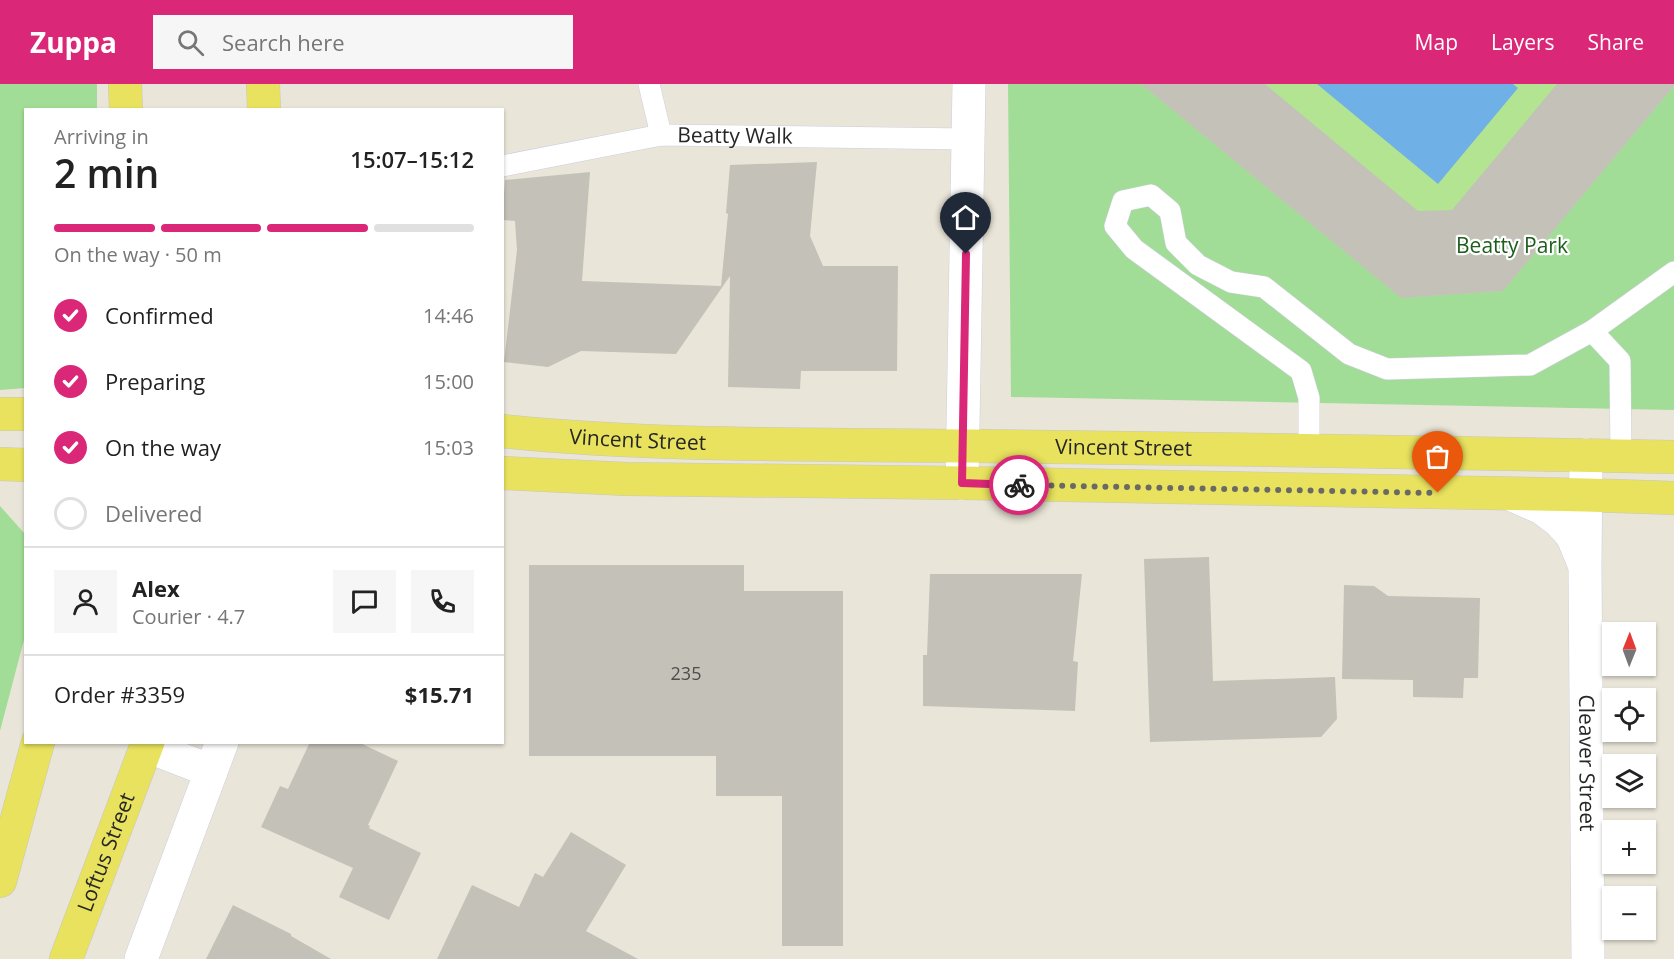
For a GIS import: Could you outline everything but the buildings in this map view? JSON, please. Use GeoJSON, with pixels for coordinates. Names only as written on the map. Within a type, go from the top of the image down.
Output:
{"type":"FeatureCollection","features":[{"type":"Feature","properties":{"kind":"main road"},"geometry":{"type":"LineString","coordinates":[[125,84],[126,108]]}},
{"type":"Feature","properties":{"kind":"main road"},"geometry":{"type":"LineString","coordinates":[[263,84],[264,108]]}},
{"type":"Feature","properties":{"kind":"main road"},"geometry":{"type":"LineString","coordinates":[[0,414],[24,414]]}},
{"type":"Feature","properties":{"kind":"main road","name":"Vincent Street"},"geometry":{"type":"LineString","coordinates":[[504,431],[601,439],[729,444],[1309,450],[1674,457]]}},
{"type":"Feature","properties":{"kind":"main road"},"geometry":{"type":"LineString","coordinates":[[0,464],[24,465]]}},
{"type":"Feature","properties":{"kind":"main road","name":"Vincent Street"},"geometry":{"type":"LineString","coordinates":[[504,473],[626,479],[962,483],[1674,498]]}},
{"type":"Feature","properties":{"kind":"main road"},"geometry":{"type":"LineString","coordinates":[[0,882],[37,744]]}},
{"type":"Feature","properties":{"kind":"main road","name":"Loftus Street"},"geometry":{"type":"LineString","coordinates":[[66,959],[147,744]]}},
{"type":"Feature","properties":{"kind":"street"},"geometry":{"type":"LineString","coordinates":[[962,483],[969,84]]}},
{"type":"Feature","properties":{"kind":"street","name":"Cleaver Street"},"geometry":{"type":"LineString","coordinates":[[1586,455],[1588,959]]}},
{"type":"Feature","properties":{"kind":"street","name":"Cleaver Street"},"geometry":{"type":"LineString","coordinates":[[1510,494],[1542,507],[1558,520],[1572,535],[1585,566]]}},
{"type":"Feature","properties":{"kind":"street","name":"Loftus Street"},"geometry":{"type":"LineString","coordinates":[[141,959],[216,757],[147,744]]}},
{"type":"Feature","properties":{"kind":"lane"},"geometry":{"type":"LineString","coordinates":[[649,84],[661,135]]}},
{"type":"Feature","properties":{"kind":"lane","name":"Beatty Walk"},"geometry":{"type":"LineString","coordinates":[[504,166],[661,135],[968,140]]}},
{"type":"Feature","properties":{"kind":"lane"},"geometry":{"type":"LineString","coordinates":[[1309,450],[1310,398],[1301,371],[1134,249],[1115,226],[1123,201],[1151,195],[1170,211],[1176,243],[1198,265],[1231,282],[1264,287],[1349,354],[1387,369],[1530,365],[1592,331],[1674,272]]}},
{"type":"Feature","properties":{"kind":"lane"},"geometry":{"type":"LineString","coordinates":[[1592,331],[1620,361],[1621,456]]}},
{"type":"Feature","properties":{"kind":"green space"},"geometry":{"type":"Polygon","coordinates":[[[0,84],[97,84],[97,108],[24,108],[24,388],[0,390],[0,84]]]}},
{"type":"Feature","properties":{"kind":"green space","name":"Beatty Park"},"geometry":{"type":"Polygon","coordinates":[[[1008,84],[1674,84],[1674,410],[1011,397],[1008,84]]]}},
{"type":"Feature","properties":{"kind":"green space"},"geometry":{"type":"Polygon","coordinates":[[[1141,84],[1674,84],[1674,86],[1503,291],[1401,298],[1141,84]]]}},
{"type":"Feature","properties":{"kind":"green space"},"geometry":{"type":"Polygon","coordinates":[[[0,506],[24,533],[24,640],[0,731],[0,506]]]}},
{"type":"Feature","properties":{"kind":"water"},"geometry":{"type":"Polygon","coordinates":[[[1317,84],[1513,84],[1518,88],[1438,184],[1317,84]]]}},
{"type":"Feature","properties":{"kind":"way so far"},"geometry":{"type":"LineString","coordinates":[[1019,485],[1438,493]]}},
{"type":"Feature","properties":{"kind":"route"},"geometry":{"type":"LineString","coordinates":[[966,254],[962,483],[1019,485]]}}]}
